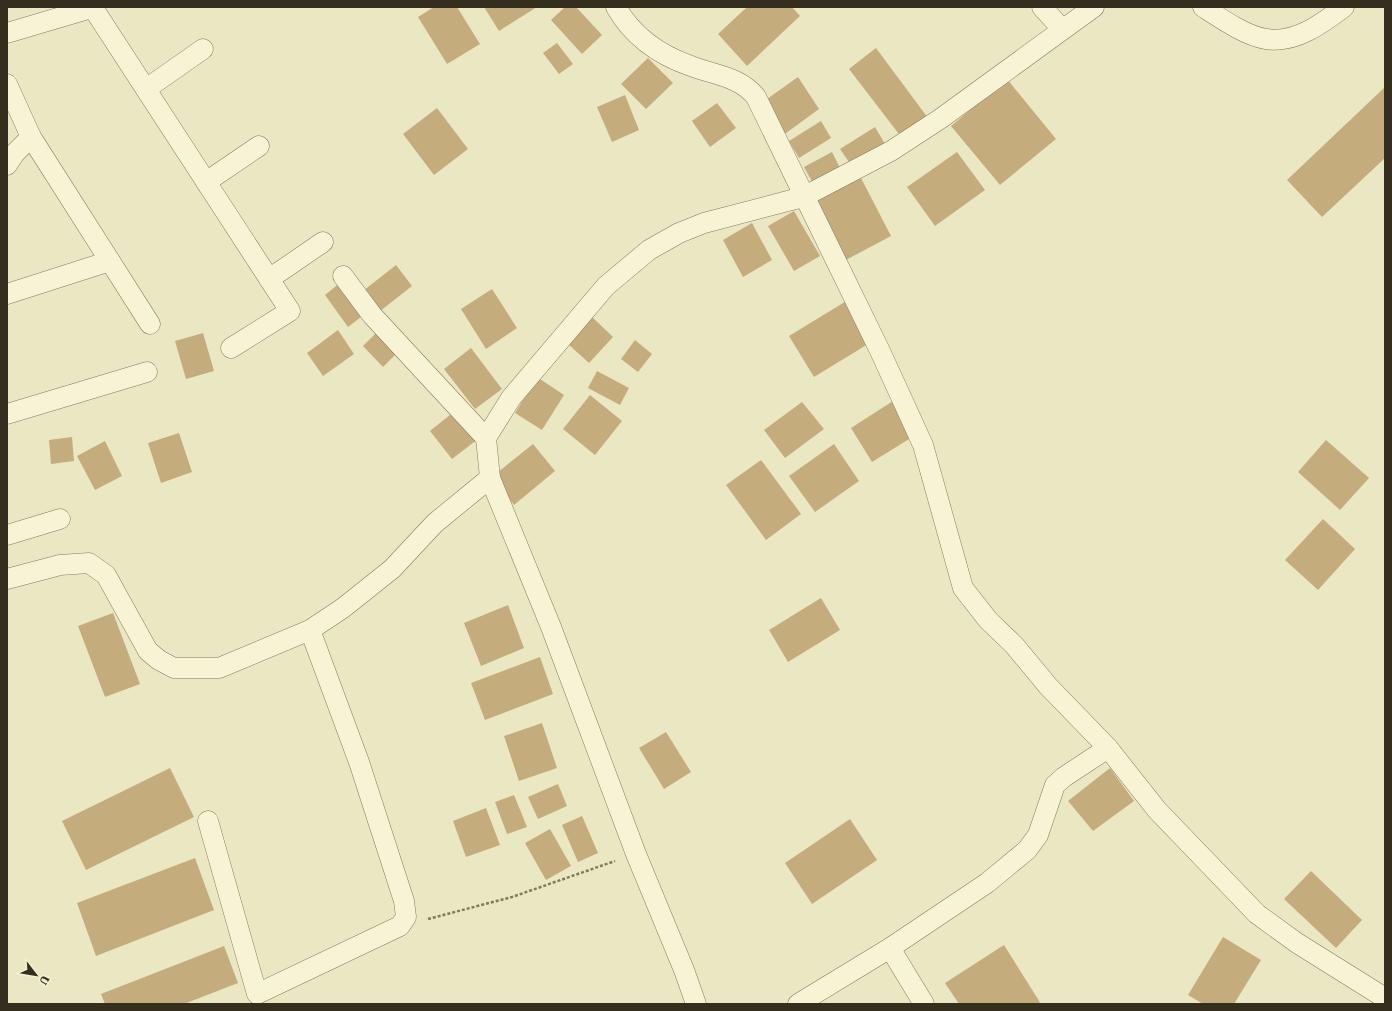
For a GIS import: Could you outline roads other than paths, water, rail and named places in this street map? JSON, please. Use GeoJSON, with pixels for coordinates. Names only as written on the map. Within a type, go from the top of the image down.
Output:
{"type":"FeatureCollection","features":[{"type":"Feature","properties":{"kind":"street"},"geometry":{"type":"LineString","coordinates":[[616,7],[623,18],[642,40],[659,52],[691,66],[734,79],[753,93],[880,352],[923,445],[963,588],[988,620],[1014,645],[1048,686],[1108,748],[1156,810],[1257,914],[1297,943],[1385,998]]}},
{"type":"Feature","properties":{"kind":"street"},"geometry":{"type":"LineString","coordinates":[[1042,7],[1062,29]]}},
{"type":"Feature","properties":{"kind":"street"},"geometry":{"type":"LineString","coordinates":[[486,438],[511,398],[572,325],[606,286],[649,250],[679,233],[704,222],[803,197],[891,151],[940,119],[1094,7]]}},
{"type":"Feature","properties":{"kind":"street"},"geometry":{"type":"LineString","coordinates":[[1203,7],[1236,27],[1266,39],[1289,39],[1322,23],[1344,7]]}},
{"type":"Feature","properties":{"kind":"street"},"geometry":{"type":"LineString","coordinates":[[7,34],[94,8],[290,310],[231,348]]}},
{"type":"Feature","properties":{"kind":"street"},"geometry":{"type":"LineString","coordinates":[[146,89],[203,49]]}},
{"type":"Feature","properties":{"kind":"street"},"geometry":{"type":"LineString","coordinates":[[7,84],[31,137],[150,324]]}},
{"type":"Feature","properties":{"kind":"street"},"geometry":{"type":"LineString","coordinates":[[7,165],[15,153],[31,137]]}},
{"type":"Feature","properties":{"kind":"street"},"geometry":{"type":"LineString","coordinates":[[206,182],[259,146]]}},
{"type":"Feature","properties":{"kind":"street"},"geometry":{"type":"LineString","coordinates":[[269,279],[323,242]]}},
{"type":"Feature","properties":{"kind":"street"},"geometry":{"type":"LineString","coordinates":[[7,294],[110,261]]}},
{"type":"Feature","properties":{"kind":"street"},"geometry":{"type":"LineString","coordinates":[[343,276],[372,315],[486,438],[490,478],[551,627],[636,854],[684,970],[696,1004]]}},
{"type":"Feature","properties":{"kind":"street"},"geometry":{"type":"LineString","coordinates":[[7,414],[147,372]]}},
{"type":"Feature","properties":{"kind":"street"},"geometry":{"type":"LineString","coordinates":[[7,579],[60,565],[89,563],[106,575],[148,651],[159,660],[174,668],[219,668],[310,630],[343,608],[392,569],[435,523],[490,478]]}},
{"type":"Feature","properties":{"kind":"street"},"geometry":{"type":"LineString","coordinates":[[7,535],[60,520]]}},
{"type":"Feature","properties":{"kind":"street"},"geometry":{"type":"LineString","coordinates":[[208,821],[258,999],[400,926],[406,917],[404,901],[359,762],[310,630]]}},
{"type":"Feature","properties":{"kind":"street"},"geometry":{"type":"LineString","coordinates":[[798,1004],[890,948],[987,883],[1027,850],[1038,835],[1055,785],[1064,777],[1108,748]]}},
{"type":"Feature","properties":{"kind":"street"},"geometry":{"type":"LineString","coordinates":[[890,948],[924,1004]]}}]}
